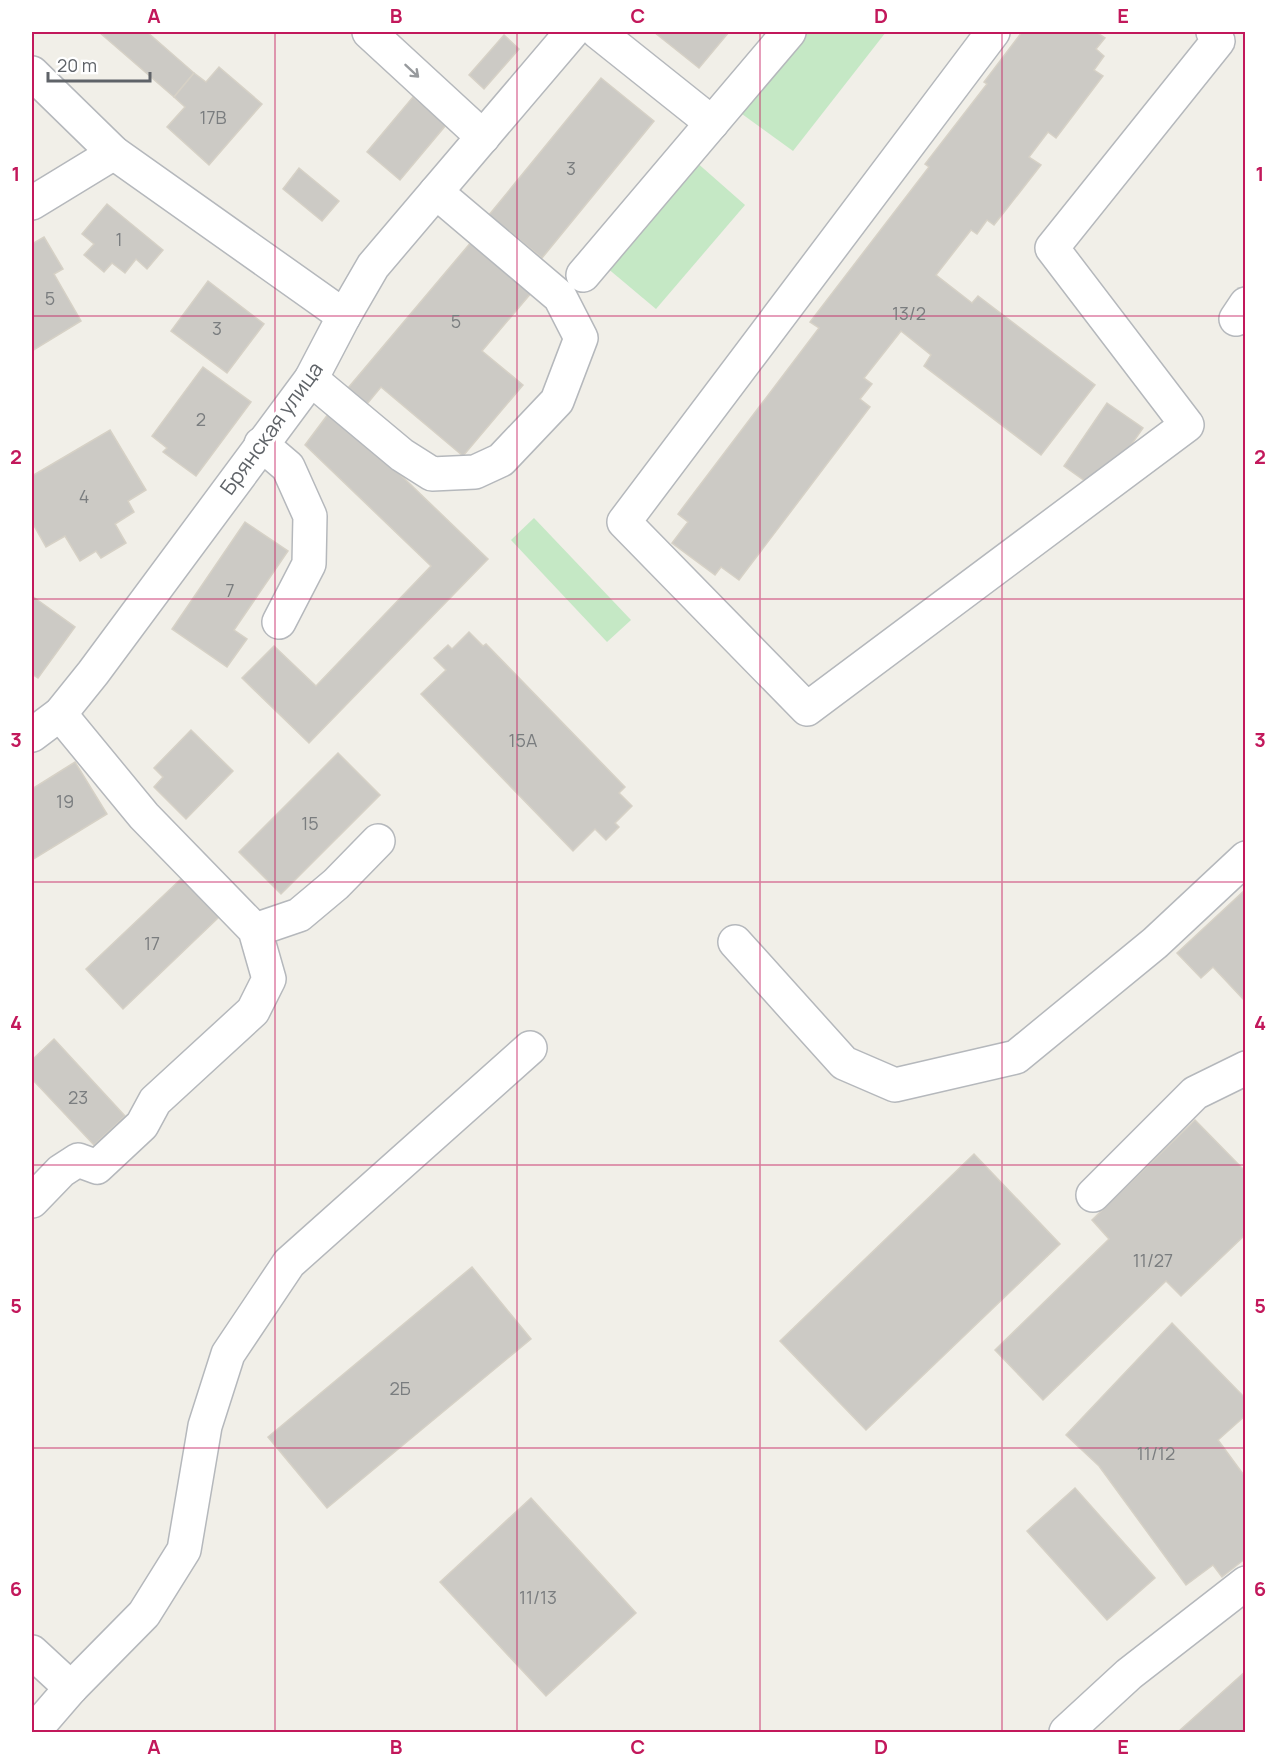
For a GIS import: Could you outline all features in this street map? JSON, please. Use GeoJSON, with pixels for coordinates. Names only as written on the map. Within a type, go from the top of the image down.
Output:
{"type":"FeatureCollection","features":[{"type":"Feature","properties":{"kind":"street"},"geometry":{"type":"LineString","coordinates":[[369,32],[483,137]]}},
{"type":"Feature","properties":{"kind":"street","name":"Брянская улица"},"geometry":{"type":"LineString","coordinates":[[32,735],[60,714],[311,379],[373,266],[572,32]]}},
{"type":"Feature","properties":{"kind":"street"},"geometry":{"type":"LineString","coordinates":[[598,32],[712,123]]}},
{"type":"Feature","properties":{"kind":"street"},"geometry":{"type":"LineString","coordinates":[[583,275],[789,32]]}},
{"type":"Feature","properties":{"kind":"street"},"geometry":{"type":"LineString","coordinates":[[993,32],[624,522],[807,709],[1187,425],[1052,248],[1218,41],[1213,32]]}},
{"type":"Feature","properties":{"kind":"street"},"geometry":{"type":"LineString","coordinates":[[32,73],[114,153],[344,316]]}},
{"type":"Feature","properties":{"kind":"street"},"geometry":{"type":"LineString","coordinates":[[32,203],[114,153]]}},
{"type":"Feature","properties":{"kind":"street"},"geometry":{"type":"LineString","coordinates":[[311,379],[402,455],[432,474],[475,472],[501,460],[557,401],[581,338],[560,297],[436,192]]}},
{"type":"Feature","properties":{"kind":"street"},"geometry":{"type":"LineString","coordinates":[[261,444],[288,467],[310,516],[309,564],[279,622]]}},
{"type":"Feature","properties":{"kind":"street"},"geometry":{"type":"LineString","coordinates":[[32,1201],[61,1171],[78,1160],[97,1167],[142,1125],[155,1101],[253,1011],[269,979],[255,930],[144,816],[60,714]]}},
{"type":"Feature","properties":{"kind":"street"},"geometry":{"type":"LineString","coordinates":[[255,930],[299,915],[336,884],[378,841]]}},
{"type":"Feature","properties":{"kind":"street"},"geometry":{"type":"LineString","coordinates":[[735,942],[844,1063],[895,1085],[1016,1057],[1155,944],[1245,858]]}},
{"type":"Feature","properties":{"kind":"street"},"geometry":{"type":"LineString","coordinates":[[33,1732],[71,1688],[144,1614],[184,1550],[205,1426],[228,1354],[289,1263],[530,1048]]}},
{"type":"Feature","properties":{"kind":"street"},"geometry":{"type":"LineString","coordinates":[[1093,1195],[1195,1093],[1245,1068]]}},
{"type":"Feature","properties":{"kind":"street"},"geometry":{"type":"LineString","coordinates":[[1066,1732],[1129,1674],[1245,1582]]}},
{"type":"Feature","properties":{"kind":"street"},"geometry":{"type":"LineString","coordinates":[[32,1652],[71,1688]]}},
{"type":"Feature","properties":{"kind":"green space"},"geometry":{"type":"Polygon","coordinates":[[[805,32],[886,32],[793,151],[742,114],[805,32]]]}},
{"type":"Feature","properties":{"kind":"green space"},"geometry":{"type":"Polygon","coordinates":[[[695,161],[745,205],[656,309],[606,267],[695,161]]]}},
{"type":"Feature","properties":{"kind":"green space"},"geometry":{"type":"Polygon","coordinates":[[[534,518],[631,620],[607,642],[511,540],[534,518]]]}},
{"type":"Feature","properties":{"kind":"building"},"geometry":{"type":"Polygon","coordinates":[[[99,32],[147,32],[194,73],[174,97],[99,32]]]}},
{"type":"Feature","properties":{"kind":"building"},"geometry":{"type":"Polygon","coordinates":[[[654,32],[729,32],[699,68],[654,32]]]}},
{"type":"Feature","properties":{"kind":"building"},"geometry":{"type":"Polygon","coordinates":[[[1022,32],[1096,32],[1105,38],[1096,49],[1104,56],[1094,70],[1103,76],[1056,138],[1048,132],[1029,157],[1041,165],[994,225],[987,220],[977,234],[971,230],[936,275],[972,303],[978,296],[1095,385],[1041,455],[924,366],[931,355],[901,331],[864,378],[872,384],[860,399],[870,407],[739,580],[721,567],[715,575],[672,543],[688,522],[678,514],[819,328],[810,322],[929,167],[925,164],[987,84],[984,82],[1022,32]]]}},
{"type":"Feature","properties":{"kind":"building"},"geometry":{"type":"Polygon","coordinates":[[[504,35],[519,49],[484,89],[469,75],[504,35]]]}},
{"type":"Feature","properties":{"kind":"building"},"geometry":{"type":"Polygon","coordinates":[[[219,67],[262,104],[209,165],[167,127],[185,107],[174,97],[194,73],[206,82],[219,67]]]}},
{"type":"Feature","properties":{"kind":"building"},"geometry":{"type":"Polygon","coordinates":[[[601,78],[654,121],[542,258],[489,215],[601,78]]]}},
{"type":"Feature","properties":{"kind":"building"},"geometry":{"type":"Polygon","coordinates":[[[413,97],[446,125],[400,180],[367,152],[413,97]]]}},
{"type":"Feature","properties":{"kind":"building"},"geometry":{"type":"Polygon","coordinates":[[[299,168],[339,201],[322,221],[283,189],[299,168]]]}},
{"type":"Feature","properties":{"kind":"building"},"geometry":{"type":"Polygon","coordinates":[[[107,204],[163,250],[147,269],[136,259],[125,273],[112,263],[104,272],[84,255],[94,244],[82,234],[107,204]]]}},
{"type":"Feature","properties":{"kind":"building"},"geometry":{"type":"Polygon","coordinates":[[[44,237],[63,269],[54,274],[81,321],[32,351],[32,244],[44,237]]]}},
{"type":"Feature","properties":{"kind":"building"},"geometry":{"type":"Polygon","coordinates":[[[472,241],[532,292],[482,351],[523,385],[463,456],[381,387],[362,410],[343,394],[472,241]]]}},
{"type":"Feature","properties":{"kind":"building"},"geometry":{"type":"Polygon","coordinates":[[[208,281],[264,324],[227,373],[171,331],[208,281]]]}},
{"type":"Feature","properties":{"kind":"building"},"geometry":{"type":"Polygon","coordinates":[[[203,367],[251,402],[196,476],[163,452],[167,448],[152,436],[203,367]]]}},
{"type":"Feature","properties":{"kind":"building"},"geometry":{"type":"Polygon","coordinates":[[[1107,403],[1143,428],[1099,491],[1064,466],[1107,403]]]}},
{"type":"Feature","properties":{"kind":"building"},"geometry":{"type":"Polygon","coordinates":[[[332,409],[488,559],[309,743],[242,678],[274,646],[316,686],[431,566],[305,445],[332,409]]]}},
{"type":"Feature","properties":{"kind":"building"},"geometry":{"type":"Polygon","coordinates":[[[110,430],[146,490],[128,501],[134,512],[115,524],[126,543],[101,558],[96,551],[80,561],[65,536],[46,547],[32,522],[32,476],[110,430]]]}},
{"type":"Feature","properties":{"kind":"building"},"geometry":{"type":"Polygon","coordinates":[[[245,522],[288,551],[234,630],[247,639],[227,667],[172,629],[245,522]]]}},
{"type":"Feature","properties":{"kind":"building"},"geometry":{"type":"Polygon","coordinates":[[[32,596],[75,627],[38,678],[32,674],[32,596]]]}},
{"type":"Feature","properties":{"kind":"building"},"geometry":{"type":"Polygon","coordinates":[[[469,632],[483,646],[486,644],[625,787],[619,793],[632,806],[615,823],[619,827],[606,840],[595,829],[573,851],[421,694],[446,670],[434,658],[448,645],[452,649],[469,632]]]}},
{"type":"Feature","properties":{"kind":"building"},"geometry":{"type":"Polygon","coordinates":[[[191,730],[233,771],[186,819],[154,787],[163,777],[154,768],[191,730]]]}},
{"type":"Feature","properties":{"kind":"building"},"geometry":{"type":"Polygon","coordinates":[[[338,753],[380,795],[281,894],[239,852],[338,753]]]}},
{"type":"Feature","properties":{"kind":"building"},"geometry":{"type":"Polygon","coordinates":[[[75,762],[107,814],[32,860],[32,789],[75,762]]]}},
{"type":"Feature","properties":{"kind":"building"},"geometry":{"type":"Polygon","coordinates":[[[182,878],[219,917],[123,1009],[86,969],[182,878]]]}},
{"type":"Feature","properties":{"kind":"building"},"geometry":{"type":"Polygon","coordinates":[[[1246,889],[1246,1002],[1213,967],[1201,978],[1177,953],[1246,889]]]}},
{"type":"Feature","properties":{"kind":"building"},"geometry":{"type":"Polygon","coordinates":[[[54,1039],[125,1116],[94,1145],[32,1079],[32,1060],[54,1039]]]}},
{"type":"Feature","properties":{"kind":"building"},"geometry":{"type":"Polygon","coordinates":[[[1195,1120],[1246,1172],[1246,1234],[1181,1296],[1166,1281],[1043,1400],[995,1350],[1109,1239],[1092,1220],[1195,1120]]]}},
{"type":"Feature","properties":{"kind":"building"},"geometry":{"type":"Polygon","coordinates":[[[974,1154],[1060,1244],[866,1430],[780,1341],[974,1154]]]}},
{"type":"Feature","properties":{"kind":"building"},"geometry":{"type":"Polygon","coordinates":[[[472,1267],[531,1339],[327,1508],[268,1437],[472,1267]]]}},
{"type":"Feature","properties":{"kind":"building"},"geometry":{"type":"Polygon","coordinates":[[[1172,1323],[1246,1399],[1246,1415],[1218,1440],[1246,1478],[1246,1558],[1222,1577],[1213,1565],[1186,1585],[1099,1466],[1066,1435],[1172,1323]]]}},
{"type":"Feature","properties":{"kind":"building"},"geometry":{"type":"Polygon","coordinates":[[[1075,1488],[1155,1578],[1107,1620],[1027,1531],[1075,1488]]]}},
{"type":"Feature","properties":{"kind":"building"},"geometry":{"type":"Polygon","coordinates":[[[531,1498],[636,1613],[546,1696],[440,1582],[531,1498]]]}},
{"type":"Feature","properties":{"kind":"building"},"geometry":{"type":"Polygon","coordinates":[[[1246,1671],[1246,1732],[1178,1732],[1246,1671]]]}}]}
